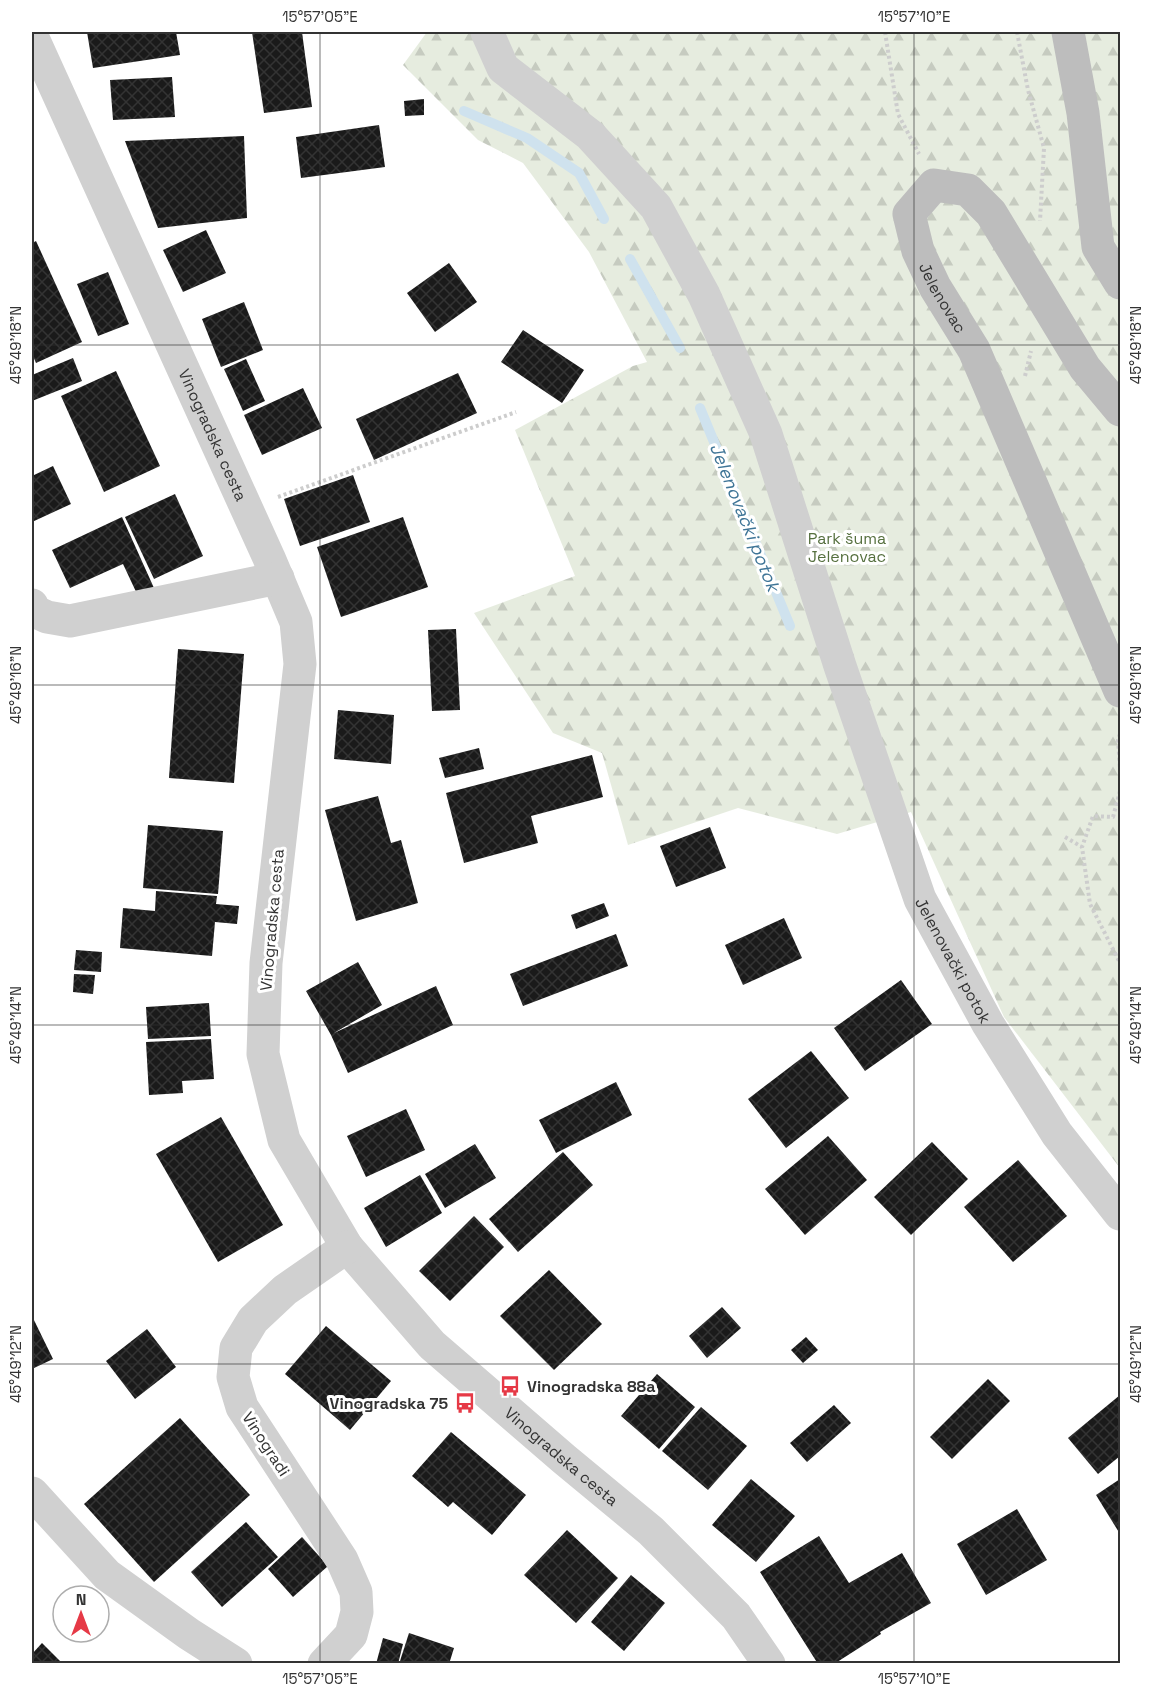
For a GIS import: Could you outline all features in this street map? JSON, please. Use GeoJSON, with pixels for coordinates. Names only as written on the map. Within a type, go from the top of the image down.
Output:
{"type":"FeatureCollection","features":[{"type":"Feature","properties":{"kind":"street","name":"Jelenovački potok"},"geometry":{"type":"LineString","coordinates":[[487,32],[503,68],[590,135],[656,207],[704,295],[766,434],[840,666],[920,899],[988,1024],[1057,1134],[1120,1214]]}},
{"type":"Feature","properties":{"kind":"street"},"geometry":{"type":"LineString","coordinates":[[1068,32],[1083,113],[1098,247],[1120,283]]}},
{"type":"Feature","properties":{"kind":"street","name":"Vinogradska cesta"},"geometry":{"type":"LineString","coordinates":[[32,36],[296,622],[300,664],[266,963],[263,1054],[284,1140],[347,1247],[432,1345],[651,1531],[736,1616],[769,1664]]}},
{"type":"Feature","properties":{"kind":"street"},"geometry":{"type":"LineString","coordinates":[[934,184],[968,190],[991,213],[1085,368],[1120,410]]}},
{"type":"Feature","properties":{"kind":"street","name":"Jelenovac"},"geometry":{"type":"LineString","coordinates":[[934,184],[909,214],[918,250],[935,287],[974,350],[1120,691]]}},
{"type":"Feature","properties":{"kind":"street"},"geometry":{"type":"LineString","coordinates":[[32,605],[34,611],[47,617],[70,621],[278,578]]}},
{"type":"Feature","properties":{"kind":"street","name":"Vinogradi"},"geometry":{"type":"LineString","coordinates":[[324,1664],[351,1635],[357,1612],[356,1592],[342,1560],[242,1407],[233,1377],[236,1348],[253,1320],[285,1290],[347,1247]]}},
{"type":"Feature","properties":{"kind":"street"},"geometry":{"type":"LineString","coordinates":[[32,1492],[108,1575],[189,1634],[236,1664]]}},
{"type":"Feature","properties":{"kind":"path"},"geometry":{"type":"LineString","coordinates":[[885,32],[898,114],[934,184]]}},
{"type":"Feature","properties":{"kind":"path"},"geometry":{"type":"LineString","coordinates":[[1017,32],[1028,90],[1044,148],[1040,223]]}},
{"type":"Feature","properties":{"kind":"path"},"geometry":{"type":"LineString","coordinates":[[270,500],[516,412]]}},
{"type":"Feature","properties":{"kind":"path"},"geometry":{"type":"LineString","coordinates":[[1120,734],[1118,741],[1120,768]]}},
{"type":"Feature","properties":{"kind":"path"},"geometry":{"type":"LineString","coordinates":[[1120,791],[1113,817],[1093,816],[1082,847],[1090,904],[1120,963]]}},
{"type":"Feature","properties":{"kind":"path"},"geometry":{"type":"LineString","coordinates":[[1065,837],[1082,847]]}},
{"type":"Feature","properties":{"kind":"green space","name":"Park šuma Jelenovac"},"geometry":{"type":"Polygon","coordinates":[[[427,32],[1120,32],[1120,1168],[1004,1017],[911,812],[837,834],[738,808],[628,845],[602,753],[553,733],[474,613],[575,576],[515,430],[633,366],[647,362],[589,252],[523,163],[478,140],[403,65],[427,32]]]}},
{"type":"Feature","properties":{"kind":"building"},"geometry":{"type":"Polygon","coordinates":[[[87,32],[176,32],[180,55],[93,68],[87,32]]]}},
{"type":"Feature","properties":{"kind":"building"},"geometry":{"type":"Polygon","coordinates":[[[252,32],[302,32],[312,107],[264,113],[252,32]]]}},
{"type":"Feature","properties":{"kind":"building"},"geometry":{"type":"Polygon","coordinates":[[[172,77],[175,117],[113,120],[110,80],[172,77]]]}},
{"type":"Feature","properties":{"kind":"building"},"geometry":{"type":"Polygon","coordinates":[[[424,99],[424,115],[405,116],[404,101],[424,99]]]}},
{"type":"Feature","properties":{"kind":"building"},"geometry":{"type":"Polygon","coordinates":[[[379,125],[385,167],[301,178],[296,137],[379,125]]]}},
{"type":"Feature","properties":{"kind":"building"},"geometry":{"type":"Polygon","coordinates":[[[244,136],[247,218],[158,228],[125,141],[244,136]]]}},
{"type":"Feature","properties":{"kind":"building"},"geometry":{"type":"Polygon","coordinates":[[[206,230],[226,273],[183,292],[163,250],[206,230]]]}},
{"type":"Feature","properties":{"kind":"building"},"geometry":{"type":"Polygon","coordinates":[[[36,241],[82,342],[36,363],[32,354],[32,243],[36,241]]]}},
{"type":"Feature","properties":{"kind":"building"},"geometry":{"type":"Polygon","coordinates":[[[449,263],[477,302],[435,332],[407,293],[449,263]]]}},
{"type":"Feature","properties":{"kind":"building"},"geometry":{"type":"Polygon","coordinates":[[[108,272],[129,324],[98,336],[77,284],[108,272]]]}},
{"type":"Feature","properties":{"kind":"building"},"geometry":{"type":"Polygon","coordinates":[[[244,302],[263,350],[221,367],[202,319],[244,302]]]}},
{"type":"Feature","properties":{"kind":"building"},"geometry":{"type":"Polygon","coordinates":[[[523,330],[584,370],[562,403],[501,362],[523,330]]]}},
{"type":"Feature","properties":{"kind":"building"},"geometry":{"type":"Polygon","coordinates":[[[73,358],[82,381],[32,401],[32,375],[73,358]]]}},
{"type":"Feature","properties":{"kind":"building"},"geometry":{"type":"Polygon","coordinates":[[[246,359],[265,401],[243,411],[224,369],[246,359]]]}},
{"type":"Feature","properties":{"kind":"building"},"geometry":{"type":"Polygon","coordinates":[[[116,371],[160,466],[104,492],[61,396],[116,371]]]}},
{"type":"Feature","properties":{"kind":"building"},"geometry":{"type":"Polygon","coordinates":[[[458,373],[477,413],[374,460],[356,419],[458,373]]]}},
{"type":"Feature","properties":{"kind":"building"},"geometry":{"type":"Polygon","coordinates":[[[303,388],[322,428],[262,455],[244,415],[303,388]]]}},
{"type":"Feature","properties":{"kind":"building"},"geometry":{"type":"Polygon","coordinates":[[[53,466],[71,504],[32,522],[32,476],[53,466]]]}},
{"type":"Feature","properties":{"kind":"building"},"geometry":{"type":"Polygon","coordinates":[[[353,475],[370,522],[300,546],[284,499],[353,475]]]}},
{"type":"Feature","properties":{"kind":"building"},"geometry":{"type":"Polygon","coordinates":[[[175,494],[203,556],[154,579],[125,517],[175,494]]]}},
{"type":"Feature","properties":{"kind":"building"},"geometry":{"type":"Polygon","coordinates":[[[122,517],[154,588],[138,596],[123,564],[70,588],[52,550],[122,517]]]}},
{"type":"Feature","properties":{"kind":"building"},"geometry":{"type":"Polygon","coordinates":[[[403,517],[428,587],[341,617],[317,547],[403,517]]]}},
{"type":"Feature","properties":{"kind":"building"},"geometry":{"type":"Polygon","coordinates":[[[456,629],[460,710],[432,711],[428,630],[456,629]]]}},
{"type":"Feature","properties":{"kind":"building"},"geometry":{"type":"Polygon","coordinates":[[[178,649],[244,654],[234,783],[169,778],[178,649]]]}},
{"type":"Feature","properties":{"kind":"building"},"geometry":{"type":"Polygon","coordinates":[[[338,710],[394,715],[391,764],[334,759],[338,710]]]}},
{"type":"Feature","properties":{"kind":"building"},"geometry":{"type":"Polygon","coordinates":[[[479,748],[484,769],[445,778],[439,758],[479,748]]]}},
{"type":"Feature","properties":{"kind":"building"},"geometry":{"type":"Polygon","coordinates":[[[592,755],[603,797],[531,816],[538,843],[464,863],[446,793],[592,755]]]}},
{"type":"Feature","properties":{"kind":"building"},"geometry":{"type":"Polygon","coordinates":[[[378,796],[391,843],[401,840],[418,903],[356,921],[325,810],[378,796]]]}},
{"type":"Feature","properties":{"kind":"building"},"geometry":{"type":"Polygon","coordinates":[[[148,825],[223,831],[218,894],[143,888],[148,825]]]}},
{"type":"Feature","properties":{"kind":"building"},"geometry":{"type":"Polygon","coordinates":[[[710,827],[726,868],[676,887],[660,846],[710,827]]]}},
{"type":"Feature","properties":{"kind":"building"},"geometry":{"type":"Polygon","coordinates":[[[156,891],[217,896],[216,904],[239,906],[237,924],[215,922],[212,956],[120,948],[123,908],[155,911],[156,891]]]}},
{"type":"Feature","properties":{"kind":"building"},"geometry":{"type":"Polygon","coordinates":[[[604,903],[609,916],[576,929],[571,915],[604,903]]]}},
{"type":"Feature","properties":{"kind":"building"},"geometry":{"type":"Polygon","coordinates":[[[784,918],[802,958],[743,985],[725,945],[784,918]]]}},
{"type":"Feature","properties":{"kind":"building"},"geometry":{"type":"Polygon","coordinates":[[[616,934],[628,966],[523,1006],[510,974],[616,934]]]}},
{"type":"Feature","properties":{"kind":"building"},"geometry":{"type":"Polygon","coordinates":[[[76,950],[102,952],[101,972],[74,970],[76,950]]]}},
{"type":"Feature","properties":{"kind":"building"},"geometry":{"type":"Polygon","coordinates":[[[358,962],[382,1005],[334,1033],[436,986],[453,1025],[348,1073],[331,1035],[306,991],[358,962]]]}},
{"type":"Feature","properties":{"kind":"building"},"geometry":{"type":"Polygon","coordinates":[[[74,974],[95,975],[93,994],[73,992],[74,974]]]}},
{"type":"Feature","properties":{"kind":"building"},"geometry":{"type":"Polygon","coordinates":[[[901,980],[932,1024],[865,1071],[834,1028],[901,980]]]}},
{"type":"Feature","properties":{"kind":"building"},"geometry":{"type":"Polygon","coordinates":[[[209,1003],[211,1036],[148,1039],[146,1007],[209,1003]]]}},
{"type":"Feature","properties":{"kind":"building"},"geometry":{"type":"Polygon","coordinates":[[[211,1039],[214,1079],[182,1081],[183,1093],[149,1095],[146,1042],[211,1039]]]}},
{"type":"Feature","properties":{"kind":"building"},"geometry":{"type":"Polygon","coordinates":[[[811,1051],[849,1098],[786,1148],[748,1099],[811,1051]]]}},
{"type":"Feature","properties":{"kind":"building"},"geometry":{"type":"Polygon","coordinates":[[[616,1082],[632,1115],[556,1153],[539,1120],[616,1082]]]}},
{"type":"Feature","properties":{"kind":"building"},"geometry":{"type":"Polygon","coordinates":[[[406,1109],[425,1150],[366,1177],[347,1136],[406,1109]]]}},
{"type":"Feature","properties":{"kind":"building"},"geometry":{"type":"Polygon","coordinates":[[[221,1117],[283,1225],[218,1262],[156,1154],[221,1117]]]}},
{"type":"Feature","properties":{"kind":"building"},"geometry":{"type":"Polygon","coordinates":[[[828,1136],[867,1180],[805,1235],[765,1189],[828,1136]]]}},
{"type":"Feature","properties":{"kind":"building"},"geometry":{"type":"Polygon","coordinates":[[[932,1142],[968,1179],[911,1235],[874,1197],[932,1142]]]}},
{"type":"Feature","properties":{"kind":"building"},"geometry":{"type":"Polygon","coordinates":[[[475,1144],[496,1178],[445,1208],[425,1174],[475,1144]]]}},
{"type":"Feature","properties":{"kind":"building"},"geometry":{"type":"Polygon","coordinates":[[[563,1152],[593,1185],[518,1252],[489,1219],[563,1152]]]}},
{"type":"Feature","properties":{"kind":"building"},"geometry":{"type":"Polygon","coordinates":[[[1018,1160],[1067,1216],[1013,1262],[964,1207],[1018,1160]]]}},
{"type":"Feature","properties":{"kind":"building"},"geometry":{"type":"Polygon","coordinates":[[[420,1175],[442,1213],[386,1247],[364,1208],[420,1175]]]}},
{"type":"Feature","properties":{"kind":"building"},"geometry":{"type":"Polygon","coordinates":[[[474,1216],[504,1247],[450,1301],[419,1271],[474,1216]]]}},
{"type":"Feature","properties":{"kind":"building"},"geometry":{"type":"Polygon","coordinates":[[[549,1270],[602,1324],[554,1370],[500,1316],[549,1270]]]}},
{"type":"Feature","properties":{"kind":"building"},"geometry":{"type":"Polygon","coordinates":[[[722,1307],[741,1328],[707,1358],[689,1336],[722,1307]]]}},
{"type":"Feature","properties":{"kind":"building"},"geometry":{"type":"Polygon","coordinates":[[[32,1316],[53,1359],[32,1369],[32,1316]]]}},
{"type":"Feature","properties":{"kind":"building"},"geometry":{"type":"Polygon","coordinates":[[[326,1326],[391,1381],[350,1430],[285,1374],[326,1326]]]}},
{"type":"Feature","properties":{"kind":"building"},"geometry":{"type":"Polygon","coordinates":[[[147,1329],[176,1367],[135,1399],[106,1361],[147,1329]]]}},
{"type":"Feature","properties":{"kind":"building"},"geometry":{"type":"Polygon","coordinates":[[[806,1337],[818,1350],[803,1363],[791,1350],[806,1337]]]}},
{"type":"Feature","properties":{"kind":"building"},"geometry":{"type":"Polygon","coordinates":[[[657,1374],[695,1407],[659,1449],[621,1416],[657,1374]]]}},
{"type":"Feature","properties":{"kind":"building"},"geometry":{"type":"Polygon","coordinates":[[[988,1379],[1010,1401],[952,1459],[930,1437],[988,1379]]]}},
{"type":"Feature","properties":{"kind":"building"},"geometry":{"type":"Polygon","coordinates":[[[1120,1395],[1120,1456],[1098,1474],[1068,1438],[1120,1395]]]}},
{"type":"Feature","properties":{"kind":"building"},"geometry":{"type":"Polygon","coordinates":[[[834,1405],[851,1423],[807,1462],[790,1443],[834,1405]]]}},
{"type":"Feature","properties":{"kind":"building"},"geometry":{"type":"Polygon","coordinates":[[[701,1407],[747,1446],[708,1490],[662,1451],[701,1407]]]}},
{"type":"Feature","properties":{"kind":"building"},"geometry":{"type":"Polygon","coordinates":[[[180,1418],[250,1495],[154,1582],[84,1504],[180,1418]]]}},
{"type":"Feature","properties":{"kind":"building"},"geometry":{"type":"Polygon","coordinates":[[[451,1432],[526,1495],[492,1535],[453,1502],[448,1507],[412,1476],[451,1432]]]}},
{"type":"Feature","properties":{"kind":"building"},"geometry":{"type":"Polygon","coordinates":[[[751,1479],[795,1516],[756,1562],[712,1525],[751,1479]]]}},
{"type":"Feature","properties":{"kind":"building"},"geometry":{"type":"Polygon","coordinates":[[[1120,1479],[1120,1534],[1096,1495],[1120,1479]]]}},
{"type":"Feature","properties":{"kind":"building"},"geometry":{"type":"Polygon","coordinates":[[[1017,1509],[1047,1560],[986,1595],[957,1544],[1017,1509]]]}},
{"type":"Feature","properties":{"kind":"building"},"geometry":{"type":"Polygon","coordinates":[[[246,1522],[278,1557],[222,1607],[191,1572],[246,1522]]]}},
{"type":"Feature","properties":{"kind":"building"},"geometry":{"type":"Polygon","coordinates":[[[567,1530],[618,1578],[576,1623],[524,1575],[567,1530]]]}},
{"type":"Feature","properties":{"kind":"building"},"geometry":{"type":"Polygon","coordinates":[[[819,1536],[849,1583],[902,1553],[931,1603],[880,1632],[881,1634],[834,1664],[818,1664],[760,1572],[819,1536]]]}},
{"type":"Feature","properties":{"kind":"building"},"geometry":{"type":"Polygon","coordinates":[[[302,1537],[328,1566],[293,1597],[268,1569],[302,1537]]]}},
{"type":"Feature","properties":{"kind":"building"},"geometry":{"type":"Polygon","coordinates":[[[631,1575],[665,1603],[624,1651],[591,1622],[631,1575]]]}},
{"type":"Feature","properties":{"kind":"building"},"geometry":{"type":"Polygon","coordinates":[[[409,1633],[454,1648],[449,1664],[399,1664],[409,1633]]]}},
{"type":"Feature","properties":{"kind":"building"},"geometry":{"type":"Polygon","coordinates":[[[383,1638],[403,1644],[398,1664],[376,1664],[383,1638]]]}},
{"type":"Feature","properties":{"kind":"building"},"geometry":{"type":"Polygon","coordinates":[[[42,1643],[63,1664],[32,1664],[32,1654],[42,1643]]]}},
{"type":"Feature","properties":{"kind":"waterway","name":"Jelenovački potok"},"geometry":{"type":"LineString","coordinates":[[464,111],[527,138],[579,173],[604,219]]}},
{"type":"Feature","properties":{"kind":"waterway","name":"Jelenovački potok"},"geometry":{"type":"LineString","coordinates":[[630,259],[680,348]]}},
{"type":"Feature","properties":{"kind":"waterway","name":"Jelenovački potok"},"geometry":{"type":"LineString","coordinates":[[700,408],[790,626]]}},
{"type":"Feature","properties":{"kind":"place","name":"Vinogradska 88a"},"geometry":{"type":"Point","coordinates":[510,1386]}},
{"type":"Feature","properties":{"kind":"place","name":"Vinogradska 75"},"geometry":{"type":"Point","coordinates":[465,1403]}}]}
